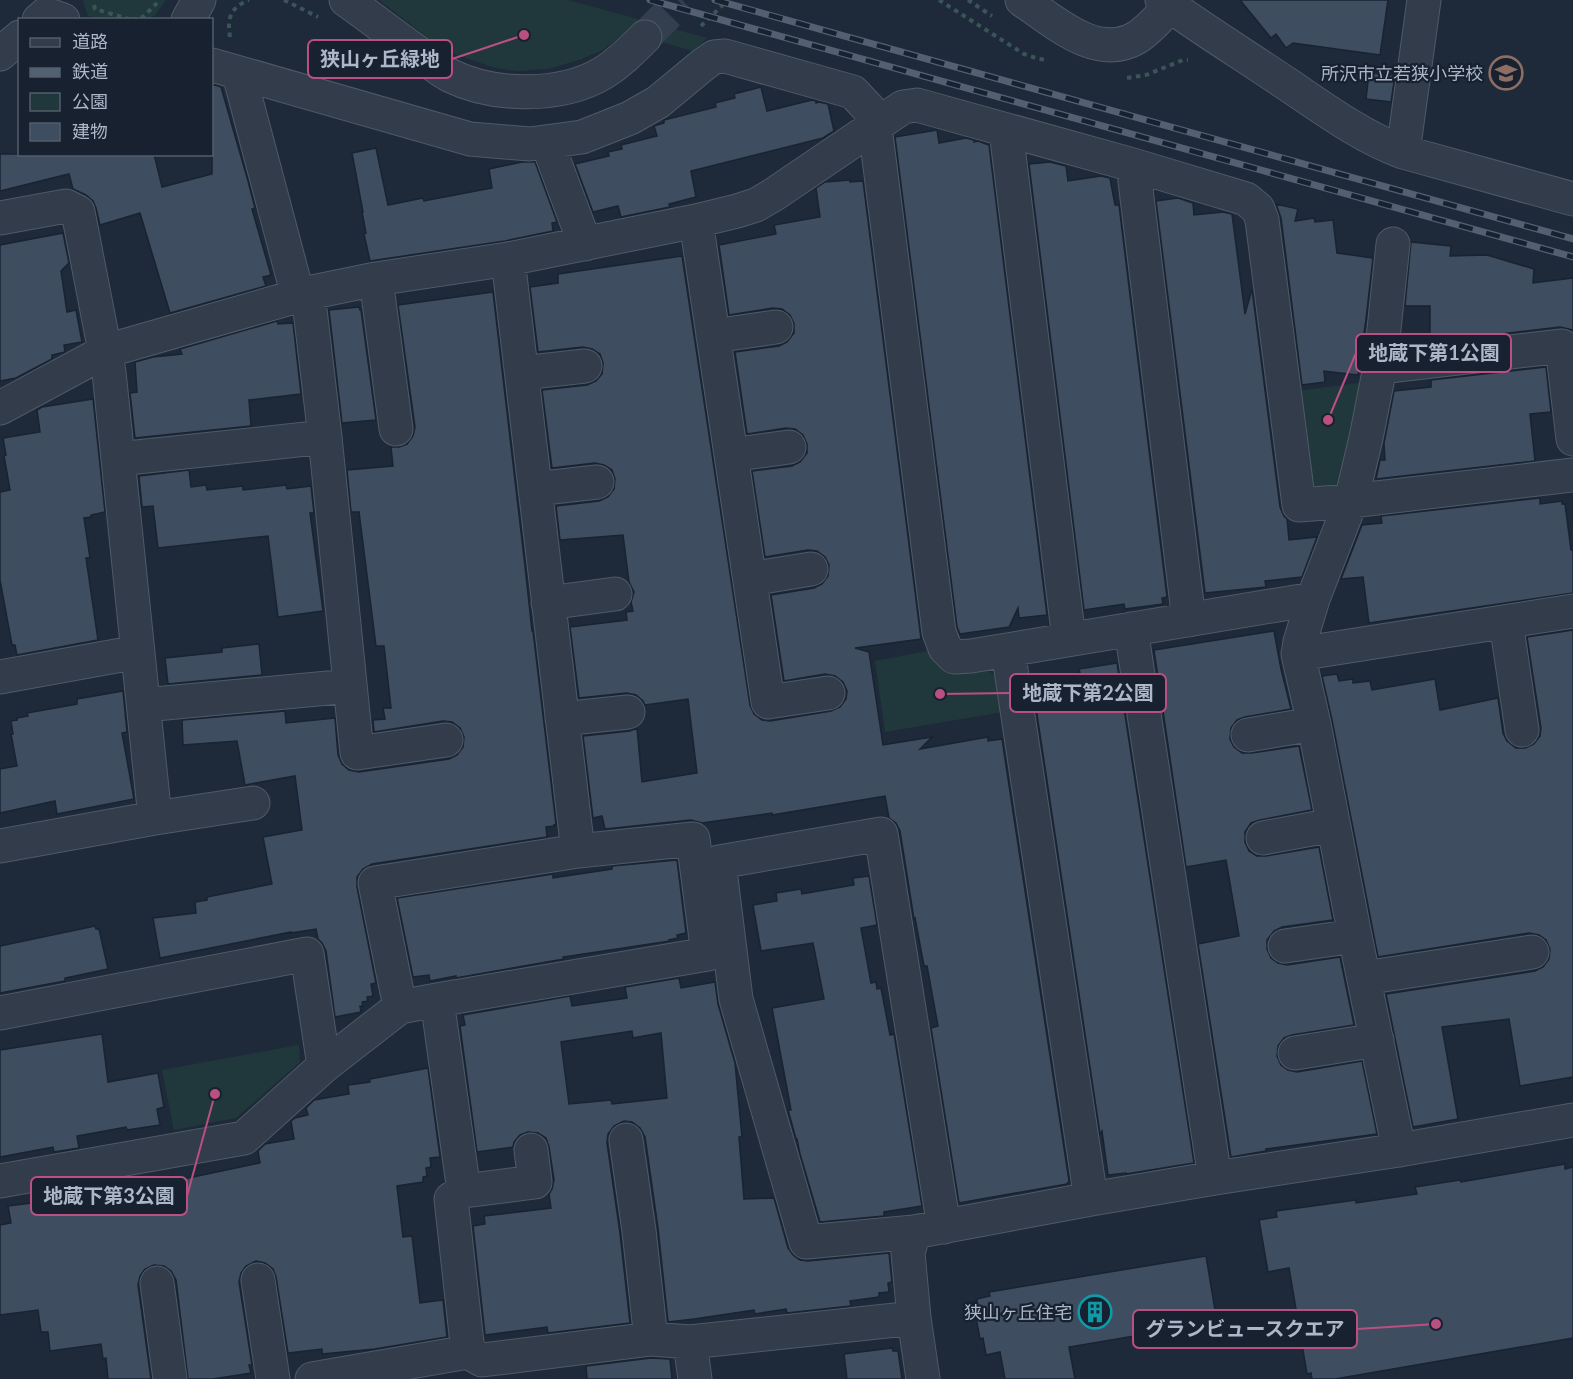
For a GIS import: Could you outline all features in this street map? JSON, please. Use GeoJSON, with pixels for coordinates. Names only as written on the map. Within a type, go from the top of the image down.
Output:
{"type":"FeatureCollection","features":[{"type":"Feature","properties":{"kind":"street"},"geometry":{"type":"LineString","coordinates":[[189,18],[199,0]]}},
{"type":"Feature","properties":{"kind":"street"},"geometry":{"type":"LineString","coordinates":[[346,0],[450,76],[503,92],[554,90],[575,85],[602,74],[625,57],[645,37]]}},
{"type":"Feature","properties":{"kind":"street"},"geometry":{"type":"LineString","coordinates":[[1023,0],[1080,39],[1098,45],[1119,44],[1136,38],[1159,18],[1166,3],[1360,132],[1384,145],[1573,199]]}},
{"type":"Feature","properties":{"kind":"street"},"geometry":{"type":"LineString","coordinates":[[1403,152],[1424,0]]}},
{"type":"Feature","properties":{"kind":"street"},"geometry":{"type":"LineString","coordinates":[[0,54],[18,39]]}},
{"type":"Feature","properties":{"kind":"street"},"geometry":{"type":"LineString","coordinates":[[225,69],[471,139],[530,144],[582,137],[630,118],[658,102],[714,57],[725,56],[854,92],[868,109],[875,127],[939,632],[945,648],[954,657],[971,656],[1313,599]]}},
{"type":"Feature","properties":{"kind":"street"},"geometry":{"type":"LineString","coordinates":[[225,69],[302,294],[325,437],[357,753],[446,740]]}},
{"type":"Feature","properties":{"kind":"street"},"geometry":{"type":"LineString","coordinates":[[0,408],[106,351],[302,294],[376,279],[508,259],[585,244],[696,221],[756,205],[903,107],[917,105],[1246,199],[1258,209],[1262,220],[1299,505],[1573,475]]}},
{"type":"Feature","properties":{"kind":"street"},"geometry":{"type":"LineString","coordinates":[[1006,131],[1069,639]]}},
{"type":"Feature","properties":{"kind":"street"},"geometry":{"type":"LineString","coordinates":[[547,142],[585,244]]}},
{"type":"Feature","properties":{"kind":"street"},"geometry":{"type":"LineString","coordinates":[[1133,165],[1190,620]]}},
{"type":"Feature","properties":{"kind":"street"},"geometry":{"type":"LineString","coordinates":[[0,218],[66,206],[78,212],[106,351],[154,818]]}},
{"type":"Feature","properties":{"kind":"street"},"geometry":{"type":"LineString","coordinates":[[696,221],[768,702],[828,693]]}},
{"type":"Feature","properties":{"kind":"street"},"geometry":{"type":"LineString","coordinates":[[1393,243],[1380,367],[1366,438],[1351,501],[1313,599],[1299,642],[1298,654],[1400,1150]]}},
{"type":"Feature","properties":{"kind":"street"},"geometry":{"type":"LineString","coordinates":[[508,259],[578,851]]}},
{"type":"Feature","properties":{"kind":"street"},"geometry":{"type":"LineString","coordinates":[[376,279],[396,429]]}},
{"type":"Feature","properties":{"kind":"street"},"geometry":{"type":"LineString","coordinates":[[713,336],[777,327]]}},
{"type":"Feature","properties":{"kind":"street"},"geometry":{"type":"LineString","coordinates":[[1380,367],[1562,346],[1573,439]]}},
{"type":"Feature","properties":{"kind":"street"},"geometry":{"type":"LineString","coordinates":[[522,373],[585,366]]}},
{"type":"Feature","properties":{"kind":"street"},"geometry":{"type":"LineString","coordinates":[[118,459],[325,437]]}},
{"type":"Feature","properties":{"kind":"street"},"geometry":{"type":"LineString","coordinates":[[731,455],[789,447]]}},
{"type":"Feature","properties":{"kind":"street"},"geometry":{"type":"LineString","coordinates":[[535,489],[597,482]]}},
{"type":"Feature","properties":{"kind":"street"},"geometry":{"type":"LineString","coordinates":[[750,579],[811,569]]}},
{"type":"Feature","properties":{"kind":"street"},"geometry":{"type":"LineString","coordinates":[[548,603],[615,594]]}},
{"type":"Feature","properties":{"kind":"street"},"geometry":{"type":"LineString","coordinates":[[1298,654],[1573,611]]}},
{"type":"Feature","properties":{"kind":"street"},"geometry":{"type":"LineString","coordinates":[[1506,622],[1522,730]]}},
{"type":"Feature","properties":{"kind":"street"},"geometry":{"type":"LineString","coordinates":[[1131,629],[1215,1178]]}},
{"type":"Feature","properties":{"kind":"street"},"geometry":{"type":"LineString","coordinates":[[1008,650],[1091,1199]]}},
{"type":"Feature","properties":{"kind":"street"},"geometry":{"type":"LineString","coordinates":[[0,677],[138,652]]}},
{"type":"Feature","properties":{"kind":"street"},"geometry":{"type":"LineString","coordinates":[[144,705],[350,686]]}},
{"type":"Feature","properties":{"kind":"street"},"geometry":{"type":"LineString","coordinates":[[562,719],[628,712]]}},
{"type":"Feature","properties":{"kind":"street"},"geometry":{"type":"LineString","coordinates":[[1248,735],[1314,724]]}},
{"type":"Feature","properties":{"kind":"street"},"geometry":{"type":"LineString","coordinates":[[0,846],[154,818],[253,803]]}},
{"type":"Feature","properties":{"kind":"street"},"geometry":{"type":"LineString","coordinates":[[1263,838],[1333,825]]}},
{"type":"Feature","properties":{"kind":"street"},"geometry":{"type":"LineString","coordinates":[[923,1379],[908,1253],[929,1229],[881,834],[719,862],[736,999],[806,1242],[929,1229],[1215,1178],[1400,1150],[1573,1120]]}},
{"type":"Feature","properties":{"kind":"street"},"geometry":{"type":"LineString","coordinates":[[0,1181],[244,1138],[324,1066],[400,1007],[708,954],[693,839],[578,851],[375,883],[400,1007]]}},
{"type":"Feature","properties":{"kind":"street"},"geometry":{"type":"LineString","coordinates":[[1285,946],[1355,936]]}},
{"type":"Feature","properties":{"kind":"street"},"geometry":{"type":"LineString","coordinates":[[1364,978],[1532,952]]}},
{"type":"Feature","properties":{"kind":"street"},"geometry":{"type":"LineString","coordinates":[[0,1013],[307,954],[324,1066]]}},
{"type":"Feature","properties":{"kind":"street"},"geometry":{"type":"LineString","coordinates":[[437,1000],[464,1191]]}},
{"type":"Feature","properties":{"kind":"street"},"geometry":{"type":"LineString","coordinates":[[1295,1053],[1377,1040]]}},
{"type":"Feature","properties":{"kind":"street"},"geometry":{"type":"LineString","coordinates":[[627,1140],[651,1339]]}},
{"type":"Feature","properties":{"kind":"street"},"geometry":{"type":"LineString","coordinates":[[478,1364],[451,1199],[464,1191],[535,1182],[531,1150]]}},
{"type":"Feature","properties":{"kind":"street"},"geometry":{"type":"LineString","coordinates":[[258,1280],[273,1379]]}},
{"type":"Feature","properties":{"kind":"street"},"geometry":{"type":"LineString","coordinates":[[157,1283],[170,1379]]}},
{"type":"Feature","properties":{"kind":"street"},"geometry":{"type":"LineString","coordinates":[[312,1379],[478,1364],[651,1339],[690,1342],[914,1318]]}},
{"type":"Feature","properties":{"kind":"street"},"geometry":{"type":"LineString","coordinates":[[690,1342],[695,1379]]}},
{"type":"Feature","properties":{"kind":"path"},"geometry":{"type":"LineString","coordinates":[[92,0],[95,9],[125,18]]}},
{"type":"Feature","properties":{"kind":"path"},"geometry":{"type":"LineString","coordinates":[[139,18],[159,0]]}},
{"type":"Feature","properties":{"kind":"path"},"geometry":{"type":"LineString","coordinates":[[939,0],[1024,54],[1039,59],[1058,60]]}},
{"type":"Feature","properties":{"kind":"path"},"geometry":{"type":"LineString","coordinates":[[968,0],[994,17]]}},
{"type":"Feature","properties":{"kind":"path"},"geometry":{"type":"LineString","coordinates":[[1120,78],[1146,75],[1192,59]]}},
{"type":"Feature","properties":{"kind":"green space"},"geometry":{"type":"Polygon","coordinates":[[[166,0],[151,18],[95,18],[88,16],[83,1],[166,0]]]}},
{"type":"Feature","properties":{"kind":"green space"},"geometry":{"type":"Polygon","coordinates":[[[379,0],[568,0],[707,38],[693,51],[626,32],[603,50],[579,60],[548,69],[518,71],[495,68],[454,54],[432,41],[379,0]]]}},
{"type":"Feature","properties":{"kind":"green space"},"geometry":{"type":"Polygon","coordinates":[[[1365,382],[1343,486],[1316,494],[1308,486],[1297,391],[1365,382]]]}},
{"type":"Feature","properties":{"kind":"green space"},"geometry":{"type":"Polygon","coordinates":[[[928,651],[934,660],[946,670],[958,673],[984,668],[997,677],[1003,712],[885,732],[875,661],[928,651]]]}},
{"type":"Feature","properties":{"kind":"green space"},"geometry":{"type":"Polygon","coordinates":[[[299,1045],[300,1062],[236,1118],[174,1130],[162,1070],[299,1045]]]}},
{"type":"Feature","properties":{"kind":"building"},"geometry":{"type":"Polygon","coordinates":[[[1240,0],[1388,0],[1380,55],[1293,43],[1286,48],[1276,34],[1271,38],[1240,0]]]}},
{"type":"Feature","properties":{"kind":"building"},"geometry":{"type":"Polygon","coordinates":[[[1369,73],[1395,75],[1391,102],[1366,99],[1369,73]]]}},
{"type":"Feature","properties":{"kind":"building"},"geometry":{"type":"Polygon","coordinates":[[[213,84],[221,87],[248,181],[255,208],[252,209],[271,275],[263,277],[266,286],[170,313],[140,213],[100,225],[93,201],[73,189],[69,174],[0,191],[0,154],[154,156],[162,187],[212,174],[213,84]]]}},
{"type":"Feature","properties":{"kind":"building"},"geometry":{"type":"Polygon","coordinates":[[[761,87],[767,111],[812,100],[816,103],[828,104],[834,131],[823,138],[691,171],[696,197],[669,204],[670,207],[621,217],[618,206],[593,212],[575,164],[609,156],[608,152],[622,149],[621,145],[657,136],[654,126],[664,123],[664,120],[716,107],[715,103],[735,98],[734,94],[761,87]]]}},
{"type":"Feature","properties":{"kind":"building"},"geometry":{"type":"Polygon","coordinates":[[[937,130],[939,143],[966,138],[989,145],[1047,615],[1019,618],[1018,608],[1009,627],[960,634],[957,627],[895,137],[937,130]]]}},
{"type":"Feature","properties":{"kind":"building"},"geometry":{"type":"Polygon","coordinates":[[[376,148],[388,205],[423,198],[424,201],[492,188],[489,169],[522,162],[535,162],[557,222],[552,223],[553,231],[505,241],[370,261],[352,153],[376,148]]]}},
{"type":"Feature","properties":{"kind":"building"},"geometry":{"type":"Polygon","coordinates":[[[1050,162],[1066,166],[1068,181],[1101,176],[1110,178],[1115,205],[1119,205],[1167,597],[1162,598],[1163,604],[1125,609],[1124,604],[1084,610],[1029,164],[1050,162]]]}},
{"type":"Feature","properties":{"kind":"building"},"geometry":{"type":"Polygon","coordinates":[[[850,180],[850,182],[863,181],[921,639],[855,648],[869,652],[883,745],[932,737],[920,749],[988,737],[988,741],[1002,739],[1069,1181],[1067,1184],[959,1203],[931,1028],[938,1026],[927,966],[924,966],[914,919],[900,831],[896,823],[889,818],[885,796],[772,815],[772,813],[702,823],[691,820],[605,829],[602,816],[593,818],[583,736],[630,731],[637,728],[642,782],[697,773],[688,699],[645,705],[636,695],[627,693],[579,698],[570,627],[627,620],[626,612],[633,611],[631,602],[634,592],[629,582],[623,535],[560,540],[556,506],[599,501],[608,497],[614,489],[615,479],[612,470],[595,463],[552,468],[542,390],[587,385],[596,381],[602,374],[603,363],[600,354],[583,347],[538,352],[530,287],[558,283],[558,274],[682,256],[750,705],[754,714],[762,720],[770,721],[831,711],[840,707],[846,699],[847,691],[843,682],[835,676],[825,674],[784,681],[771,595],[814,588],[822,584],[828,576],[829,565],[825,557],[817,551],[808,550],[765,557],[752,471],[792,466],[800,462],[807,453],[807,444],[803,435],[795,429],[786,428],[747,434],[735,352],[779,346],[787,342],[794,333],[794,324],[790,315],[782,309],[773,308],[729,315],[719,245],[776,234],[774,225],[820,217],[816,188],[825,182],[850,180]]]}},
{"type":"Feature","properties":{"kind":"building"},"geometry":{"type":"Polygon","coordinates":[[[1178,198],[1193,203],[1194,215],[1223,212],[1232,214],[1245,314],[1252,289],[1280,507],[1287,519],[1289,540],[1317,537],[1302,577],[1265,581],[1266,587],[1205,593],[1156,201],[1178,198]]]}},
{"type":"Feature","properties":{"kind":"building"},"geometry":{"type":"Polygon","coordinates":[[[1276,204],[1298,209],[1295,221],[1314,218],[1315,222],[1333,220],[1337,253],[1373,258],[1358,375],[1324,371],[1325,382],[1302,385],[1281,218],[1276,204]]]}},
{"type":"Feature","properties":{"kind":"building"},"geometry":{"type":"Polygon","coordinates":[[[63,233],[69,263],[61,271],[67,312],[76,310],[82,342],[64,345],[65,352],[52,355],[52,359],[16,378],[0,381],[0,245],[63,233]]]}},
{"type":"Feature","properties":{"kind":"building"},"geometry":{"type":"Polygon","coordinates":[[[1411,242],[1451,246],[1450,256],[1487,255],[1534,269],[1533,283],[1573,278],[1573,330],[1560,327],[1430,342],[1430,306],[1405,306],[1411,242]]]}},
{"type":"Feature","properties":{"kind":"building"},"geometry":{"type":"Polygon","coordinates":[[[493,292],[555,826],[546,827],[547,837],[372,864],[363,869],[357,877],[357,887],[376,983],[371,984],[373,996],[367,997],[368,1001],[362,1002],[361,1012],[335,1017],[326,951],[318,939],[316,929],[160,958],[153,918],[196,913],[195,902],[207,900],[207,897],[272,884],[263,837],[302,830],[295,776],[245,785],[237,741],[183,745],[182,720],[285,711],[286,723],[335,718],[338,755],[342,764],[349,770],[359,772],[449,759],[457,755],[463,747],[464,737],[460,728],[452,722],[443,721],[374,732],[373,720],[385,719],[383,708],[391,708],[384,646],[376,646],[359,512],[351,512],[347,470],[393,466],[391,447],[407,444],[413,436],[415,427],[398,305],[493,292]]]}},
{"type":"Feature","properties":{"kind":"building"},"geometry":{"type":"Polygon","coordinates":[[[359,307],[376,420],[342,423],[329,310],[359,307]]]}},
{"type":"Feature","properties":{"kind":"building"},"geometry":{"type":"Polygon","coordinates":[[[277,321],[278,324],[293,323],[301,394],[249,400],[251,426],[135,438],[130,393],[137,392],[135,362],[153,357],[182,354],[180,349],[277,321]]]}},
{"type":"Feature","properties":{"kind":"building"},"geometry":{"type":"Polygon","coordinates":[[[1546,367],[1551,412],[1530,414],[1535,461],[1376,479],[1380,460],[1385,460],[1384,443],[1394,391],[1431,387],[1431,380],[1546,367]]]}},
{"type":"Feature","properties":{"kind":"building"},"geometry":{"type":"Polygon","coordinates":[[[93,399],[105,512],[84,518],[90,558],[86,558],[98,640],[17,655],[15,645],[12,645],[0,580],[0,492],[10,490],[3,438],[40,432],[37,410],[42,407],[93,399]]]}},
{"type":"Feature","properties":{"kind":"building"},"geometry":{"type":"Polygon","coordinates":[[[189,470],[191,487],[206,485],[207,490],[243,486],[243,490],[286,485],[287,489],[311,486],[314,513],[310,513],[323,611],[278,617],[268,536],[158,548],[153,506],[142,507],[139,476],[189,470]]]}},
{"type":"Feature","properties":{"kind":"building"},"geometry":{"type":"Polygon","coordinates":[[[1540,498],[1540,504],[1562,501],[1562,504],[1565,504],[1571,550],[1573,550],[1573,593],[1369,623],[1363,577],[1341,579],[1362,525],[1382,523],[1381,516],[1540,498]]]}},
{"type":"Feature","properties":{"kind":"building"},"geometry":{"type":"Polygon","coordinates":[[[1573,630],[1573,1077],[1520,1086],[1509,1019],[1442,1027],[1458,1119],[1413,1127],[1386,994],[1535,971],[1543,967],[1549,959],[1550,949],[1546,940],[1539,935],[1529,933],[1378,957],[1322,676],[1337,674],[1339,681],[1353,679],[1353,683],[1370,681],[1372,690],[1435,679],[1440,710],[1498,698],[1503,733],[1507,741],[1516,748],[1525,748],[1534,744],[1540,736],[1541,728],[1527,637],[1573,630]]]}},
{"type":"Feature","properties":{"kind":"building"},"geometry":{"type":"Polygon","coordinates":[[[1274,631],[1291,709],[1237,720],[1231,728],[1230,739],[1234,747],[1242,753],[1299,746],[1312,810],[1251,823],[1245,832],[1245,842],[1249,851],[1257,856],[1319,847],[1333,920],[1282,927],[1274,931],[1267,940],[1267,949],[1271,958],[1287,965],[1340,957],[1354,1025],[1284,1038],[1278,1046],[1277,1056],[1281,1065],[1297,1072],[1362,1061],[1377,1134],[1266,1149],[1266,1151],[1231,1157],[1198,944],[1239,936],[1226,860],[1186,867],[1154,650],[1274,631]]]}},
{"type":"Feature","properties":{"kind":"building"},"geometry":{"type":"Polygon","coordinates":[[[259,644],[262,675],[168,684],[165,658],[222,652],[222,648],[259,644]]]}},
{"type":"Feature","properties":{"kind":"building"},"geometry":{"type":"Polygon","coordinates":[[[1117,663],[1194,1163],[1108,1175],[1032,681],[1080,673],[1079,669],[1117,663]]]}},
{"type":"Feature","properties":{"kind":"building"},"geometry":{"type":"Polygon","coordinates":[[[123,691],[127,732],[122,733],[134,799],[57,814],[55,801],[0,813],[0,769],[17,766],[11,721],[28,716],[27,713],[77,704],[77,699],[123,691]]]}},
{"type":"Feature","properties":{"kind":"building"},"geometry":{"type":"Polygon","coordinates":[[[677,860],[686,933],[677,935],[678,938],[456,978],[456,976],[430,981],[429,975],[413,977],[397,898],[553,874],[553,878],[612,869],[612,866],[677,860]]]}},
{"type":"Feature","properties":{"kind":"building"},"geometry":{"type":"Polygon","coordinates":[[[869,876],[877,925],[861,928],[871,983],[876,982],[877,989],[881,988],[890,1035],[894,1034],[922,1206],[884,1212],[884,1216],[820,1222],[788,1110],[791,1110],[772,1008],[824,999],[813,943],[761,951],[753,905],[777,901],[776,893],[801,889],[802,894],[854,885],[853,878],[869,876]]]}},
{"type":"Feature","properties":{"kind":"building"},"geometry":{"type":"Polygon","coordinates":[[[95,926],[99,929],[108,969],[65,978],[65,981],[0,993],[0,946],[95,926]]]}},
{"type":"Feature","properties":{"kind":"building"},"geometry":{"type":"Polygon","coordinates":[[[679,978],[681,988],[715,982],[718,1004],[735,1063],[742,1137],[739,1137],[744,1199],[774,1198],[788,1248],[800,1260],[889,1253],[892,1282],[888,1283],[889,1292],[879,1293],[879,1297],[850,1301],[851,1306],[787,1313],[786,1309],[755,1314],[754,1310],[668,1322],[645,1137],[640,1128],[632,1122],[624,1121],[614,1126],[608,1134],[607,1143],[630,1323],[548,1333],[547,1327],[485,1335],[473,1226],[485,1224],[484,1216],[551,1208],[549,1194],[554,1180],[546,1138],[538,1133],[528,1132],[520,1135],[513,1147],[477,1152],[460,1026],[465,1025],[463,1015],[570,996],[572,1006],[627,998],[625,987],[679,978]],[[632,1031],[561,1042],[569,1104],[611,1100],[612,1104],[667,1098],[661,1033],[633,1038],[632,1031]]]}},
{"type":"Feature","properties":{"kind":"building"},"geometry":{"type":"Polygon","coordinates":[[[102,1034],[108,1082],[158,1073],[164,1107],[157,1109],[160,1125],[127,1130],[126,1127],[77,1136],[79,1148],[54,1152],[53,1147],[0,1157],[0,1050],[102,1034]]]}},
{"type":"Feature","properties":{"kind":"building"},"geometry":{"type":"Polygon","coordinates":[[[428,1068],[440,1157],[430,1158],[431,1167],[426,1168],[427,1176],[423,1177],[423,1182],[397,1186],[403,1237],[412,1236],[420,1303],[443,1300],[447,1337],[375,1349],[322,1354],[322,1349],[288,1353],[276,1277],[273,1269],[265,1263],[256,1261],[246,1266],[239,1282],[252,1365],[249,1365],[251,1373],[213,1379],[188,1379],[176,1280],[171,1271],[164,1266],[154,1265],[145,1269],[138,1285],[151,1379],[108,1379],[106,1358],[103,1359],[101,1344],[50,1351],[48,1332],[41,1332],[38,1310],[0,1315],[0,1225],[11,1223],[8,1206],[62,1199],[60,1189],[85,1185],[87,1193],[173,1176],[173,1179],[183,1177],[184,1179],[260,1163],[258,1151],[265,1144],[294,1139],[291,1121],[308,1115],[306,1108],[314,1100],[349,1094],[348,1085],[428,1068]]]}},
{"type":"Feature","properties":{"kind":"building"},"geometry":{"type":"Polygon","coordinates":[[[1565,1164],[1565,1169],[1573,1167],[1573,1338],[1335,1379],[1312,1379],[1311,1373],[1307,1374],[1289,1268],[1268,1272],[1259,1220],[1277,1217],[1276,1211],[1417,1194],[1415,1187],[1460,1180],[1461,1182],[1565,1164]]]}},
{"type":"Feature","properties":{"kind":"building","name":"狭山ヶ丘住宅"},"geometry":{"type":"Polygon","coordinates":[[[1206,1256],[1217,1322],[1069,1347],[1075,1379],[1005,1379],[1000,1352],[986,1355],[983,1338],[980,1339],[973,1302],[990,1296],[989,1292],[1206,1256]]]}},
{"type":"Feature","properties":{"kind":"building"},"geometry":{"type":"Polygon","coordinates":[[[892,1348],[893,1351],[898,1351],[902,1379],[847,1379],[844,1354],[892,1348]]]}},
{"type":"Feature","properties":{"kind":"building"},"geometry":{"type":"Polygon","coordinates":[[[651,1358],[670,1359],[672,1379],[587,1379],[586,1366],[651,1358]]]}},
{"type":"Feature","properties":{"kind":"tunnel"},"geometry":{"type":"LineString","coordinates":[[645,37],[682,0]]}},
{"type":"Feature","properties":{"kind":"railway"},"geometry":{"type":"LineString","coordinates":[[650,0],[1573,257]]}},
{"type":"Feature","properties":{"kind":"railway"},"geometry":{"type":"LineString","coordinates":[[715,0],[1573,239]]}},
{"type":"Feature","properties":{"kind":"place","name":"狭山ヶ丘緑地"},"geometry":{"type":"Point","coordinates":[524,35]}},
{"type":"Feature","properties":{"kind":"place","name":"所沢市立若狭小学校"},"geometry":{"type":"Point","coordinates":[1506,73]}},
{"type":"Feature","properties":{"kind":"place","name":"地蔵下第1公園"},"geometry":{"type":"Point","coordinates":[1328,420]}},
{"type":"Feature","properties":{"kind":"place","name":"地蔵下第2公園"},"geometry":{"type":"Point","coordinates":[940,694]}},
{"type":"Feature","properties":{"kind":"place","name":"地蔵下第3公園"},"geometry":{"type":"Point","coordinates":[215,1094]}},
{"type":"Feature","properties":{"kind":"place","name":"狭山ヶ丘住宅"},"geometry":{"type":"Point","coordinates":[1095,1312]}},
{"type":"Feature","properties":{"kind":"place","name":"グランビュースクエア"},"geometry":{"type":"Point","coordinates":[1436,1324]}}]}
